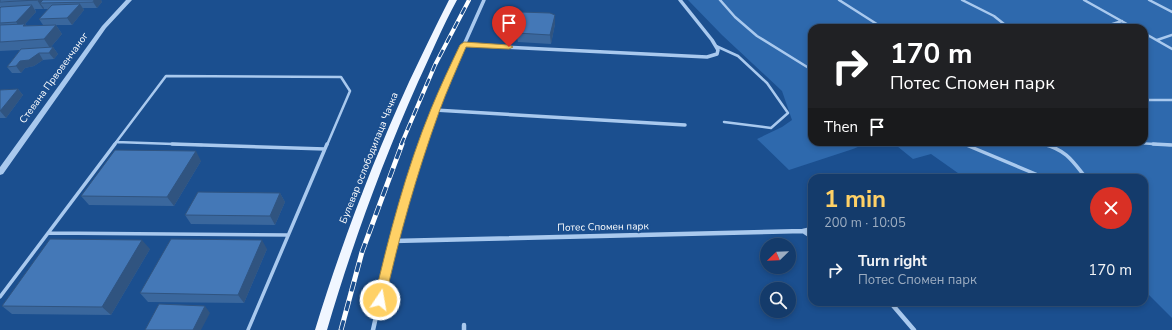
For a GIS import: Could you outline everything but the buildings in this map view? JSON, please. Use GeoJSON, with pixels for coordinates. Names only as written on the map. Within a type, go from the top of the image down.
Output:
{"type":"FeatureCollection","features":[{"type":"Feature","properties":{"kind":"main road","name":"Булевар ослободилаца Чачка"},"geometry":{"type":"LineString","coordinates":[[321,330],[346,251],[378,163],[402,106],[453,0]]}},
{"type":"Feature","properties":{"kind":"street","name":"Стевана Првовенчаног"},"geometry":{"type":"LineString","coordinates":[[0,172],[104,27],[130,0]]}},
{"type":"Feature","properties":{"kind":"street"},"geometry":{"type":"LineString","coordinates":[[373,330],[393,241],[413,174],[435,110],[484,0]]}},
{"type":"Feature","properties":{"kind":"street"},"geometry":{"type":"LineString","coordinates":[[464,45],[708,57],[717,54],[716,46],[680,0]]}},
{"type":"Feature","properties":{"kind":"street"},"geometry":{"type":"LineString","coordinates":[[435,110],[685,125]]}},
{"type":"Feature","properties":{"kind":"street","name":"Потес Спомен парк"},"geometry":{"type":"LineString","coordinates":[[393,241],[808,230]]}},
{"type":"Feature","properties":{"kind":"street"},"geometry":{"type":"LineString","coordinates":[[803,231],[808,234]]}},
{"type":"Feature","properties":{"kind":"street"},"geometry":{"type":"LineString","coordinates":[[893,306],[914,330]]}},
{"type":"Feature","properties":{"kind":"lane"},"geometry":{"type":"LineString","coordinates":[[720,0],[735,17],[757,36],[808,68]]}},
{"type":"Feature","properties":{"kind":"lane"},"geometry":{"type":"LineString","coordinates":[[839,0],[877,24]]}},
{"type":"Feature","properties":{"kind":"lane"},"geometry":{"type":"LineString","coordinates":[[962,0],[994,16],[1004,24]]}},
{"type":"Feature","properties":{"kind":"lane"},"geometry":{"type":"LineString","coordinates":[[1084,0],[1127,24]]}},
{"type":"Feature","properties":{"kind":"lane"},"geometry":{"type":"LineString","coordinates":[[1149,0],[1172,12]]}},
{"type":"Feature","properties":{"kind":"lane"},"geometry":{"type":"LineString","coordinates":[[1113,24],[1122,21]]}},
{"type":"Feature","properties":{"kind":"lane"},"geometry":{"type":"LineString","coordinates":[[1156,40],[1172,35]]}},
{"type":"Feature","properties":{"kind":"lane"},"geometry":{"type":"LineString","coordinates":[[1148,36],[1172,49]]}},
{"type":"Feature","properties":{"kind":"lane"},"geometry":{"type":"LineString","coordinates":[[716,46],[738,56],[767,83],[788,113],[771,128],[724,122]]}},
{"type":"Feature","properties":{"kind":"lane"},"geometry":{"type":"LineString","coordinates":[[0,297],[166,76],[341,77],[350,91],[248,330]]}},
{"type":"Feature","properties":{"kind":"lane"},"geometry":{"type":"LineString","coordinates":[[1148,100],[1172,100]]}},
{"type":"Feature","properties":{"kind":"lane"},"geometry":{"type":"LineString","coordinates":[[116,142],[325,149]]}},
{"type":"Feature","properties":{"kind":"lane"},"geometry":{"type":"LineString","coordinates":[[1148,144],[1172,145]]}},
{"type":"Feature","properties":{"kind":"lane"},"geometry":{"type":"LineString","coordinates":[[969,146],[1036,174]]}},
{"type":"Feature","properties":{"kind":"lane"},"geometry":{"type":"LineString","coordinates":[[1052,146],[1068,155],[1083,174]]}},
{"type":"Feature","properties":{"kind":"lane"},"geometry":{"type":"LineString","coordinates":[[48,233],[288,235]]}},
{"type":"Feature","properties":{"kind":"shaded area"},"geometry":{"type":"Polygon","coordinates":[[[688,0],[1172,0],[1172,318],[1148,294],[1148,174],[959,174],[931,154],[913,159],[897,146],[1148,146],[1148,24],[808,24],[808,146],[860,146],[789,170],[757,139],[782,127],[792,120],[782,91],[722,35],[688,0]]]}},
{"type":"Feature","properties":{"kind":"railway"},"geometry":{"type":"LineString","coordinates":[[401,145],[435,65],[469,0]]}},
{"type":"Feature","properties":{"kind":"railway"},"geometry":{"type":"LineString","coordinates":[[341,330],[362,252],[402,144]]}},
{"type":"Feature","properties":{"kind":"route"},"geometry":{"type":"LineString","coordinates":[[380,300],[393,241],[413,174],[435,110],[464,45],[509,47]]}}]}
